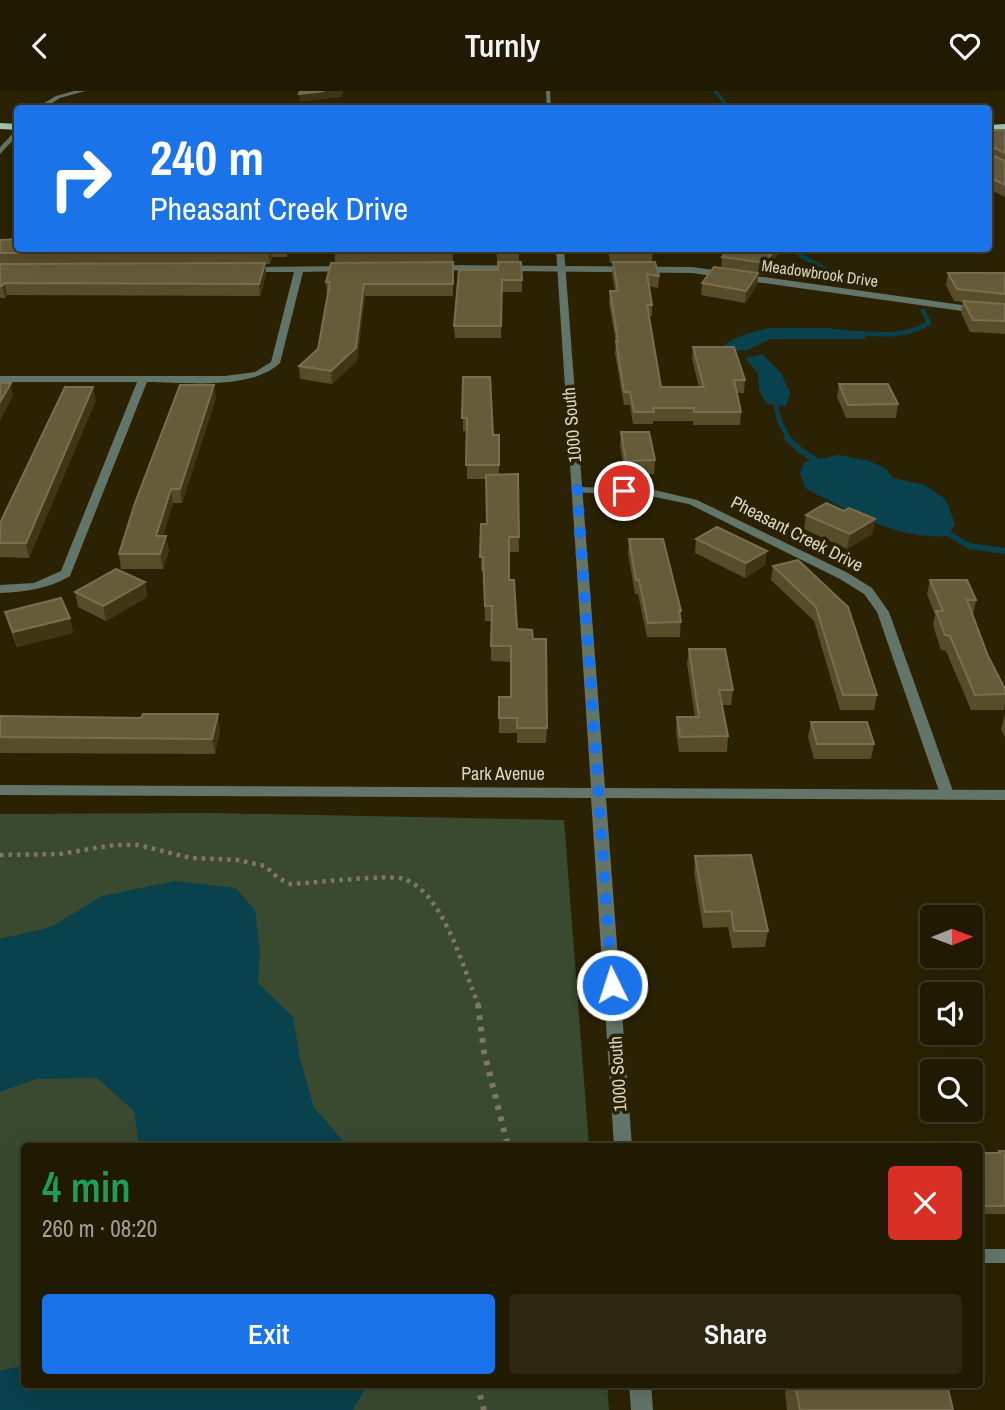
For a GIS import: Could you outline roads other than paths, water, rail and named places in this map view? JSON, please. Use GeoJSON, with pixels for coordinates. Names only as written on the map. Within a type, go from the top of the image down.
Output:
{"type":"FeatureCollection","features":[{"type":"Feature","properties":{"kind":"street"},"geometry":{"type":"LineString","coordinates":[[44,105],[58,97],[82,91]]}},
{"type":"Feature","properties":{"kind":"street"},"geometry":{"type":"LineString","coordinates":[[0,152],[14,134]]}},
{"type":"Feature","properties":{"kind":"street","name":"1000 South"},"geometry":{"type":"LineString","coordinates":[[559,252],[623,1143]]}},
{"type":"Feature","properties":{"kind":"street"},"geometry":{"type":"LineString","coordinates":[[231,269],[353,269]]}},
{"type":"Feature","properties":{"kind":"street"},"geometry":{"type":"LineString","coordinates":[[0,379],[225,379],[258,374],[275,363],[299,269]]}},
{"type":"Feature","properties":{"kind":"street","name":"Meadowbrook Drive"},"geometry":{"type":"LineString","coordinates":[[420,269],[692,270],[970,309],[1005,311]]}},
{"type":"Feature","properties":{"kind":"street"},"geometry":{"type":"LineString","coordinates":[[0,589],[28,589],[51,583],[66,573],[143,379]]}},
{"type":"Feature","properties":{"kind":"street","name":"Pheasant Creek Drive"},"geometry":{"type":"LineString","coordinates":[[577,490],[643,491],[668,494],[692,502],[844,576],[868,591],[883,611],[947,794]]}},
{"type":"Feature","properties":{"kind":"street","name":"Park Avenue"},"geometry":{"type":"LineString","coordinates":[[0,790],[1005,795]]}},
{"type":"Feature","properties":{"kind":"street"},"geometry":{"type":"LineString","coordinates":[[640,1388],[642,1410]]}},
{"type":"Feature","properties":{"kind":"lane"},"geometry":{"type":"LineString","coordinates":[[983,1256],[1005,1256]]}},
{"type":"Feature","properties":{"kind":"water"},"geometry":{"type":"Polygon","coordinates":[[[771,328],[827,328],[863,332],[866,339],[771,339],[745,351],[719,349],[744,335],[771,328]]]}},
{"type":"Feature","properties":{"kind":"water"},"geometry":{"type":"Polygon","coordinates":[[[762,354],[781,373],[790,393],[786,406],[767,404],[759,391],[758,373],[745,358],[762,354]]]}},
{"type":"Feature","properties":{"kind":"water"},"geometry":{"type":"Polygon","coordinates":[[[839,455],[869,461],[886,469],[893,478],[925,485],[946,500],[955,524],[948,536],[910,534],[874,523],[805,488],[800,473],[804,462],[839,455]]]}},
{"type":"Feature","properties":{"kind":"water"},"geometry":{"type":"Polygon","coordinates":[[[175,881],[236,888],[255,910],[260,951],[258,983],[293,1017],[300,1058],[314,1108],[345,1143],[139,1143],[134,1111],[97,1078],[37,1079],[0,1092],[0,939],[51,927],[102,896],[175,881]]]}},
{"type":"Feature","properties":{"kind":"water"},"geometry":{"type":"Polygon","coordinates":[[[21,1366],[21,1388],[366,1388],[353,1410],[0,1410],[0,1371],[21,1366]]]}},
{"type":"Feature","properties":{"kind":"waterway"},"geometry":{"type":"LineString","coordinates":[[715,91],[727,105]]}},
{"type":"Feature","properties":{"kind":"waterway"},"geometry":{"type":"LineString","coordinates":[[798,252],[857,286]]}},
{"type":"Feature","properties":{"kind":"waterway"},"geometry":{"type":"LineString","coordinates":[[857,333],[912,331],[929,323],[923,311]]}},
{"type":"Feature","properties":{"kind":"waterway"},"geometry":{"type":"LineString","coordinates":[[774,397],[779,420],[789,439]]}},
{"type":"Feature","properties":{"kind":"waterway"},"geometry":{"type":"LineString","coordinates":[[787,438],[820,463]]}},
{"type":"Feature","properties":{"kind":"waterway"},"geometry":{"type":"LineString","coordinates":[[944,531],[969,546],[1005,551]]}}]}
